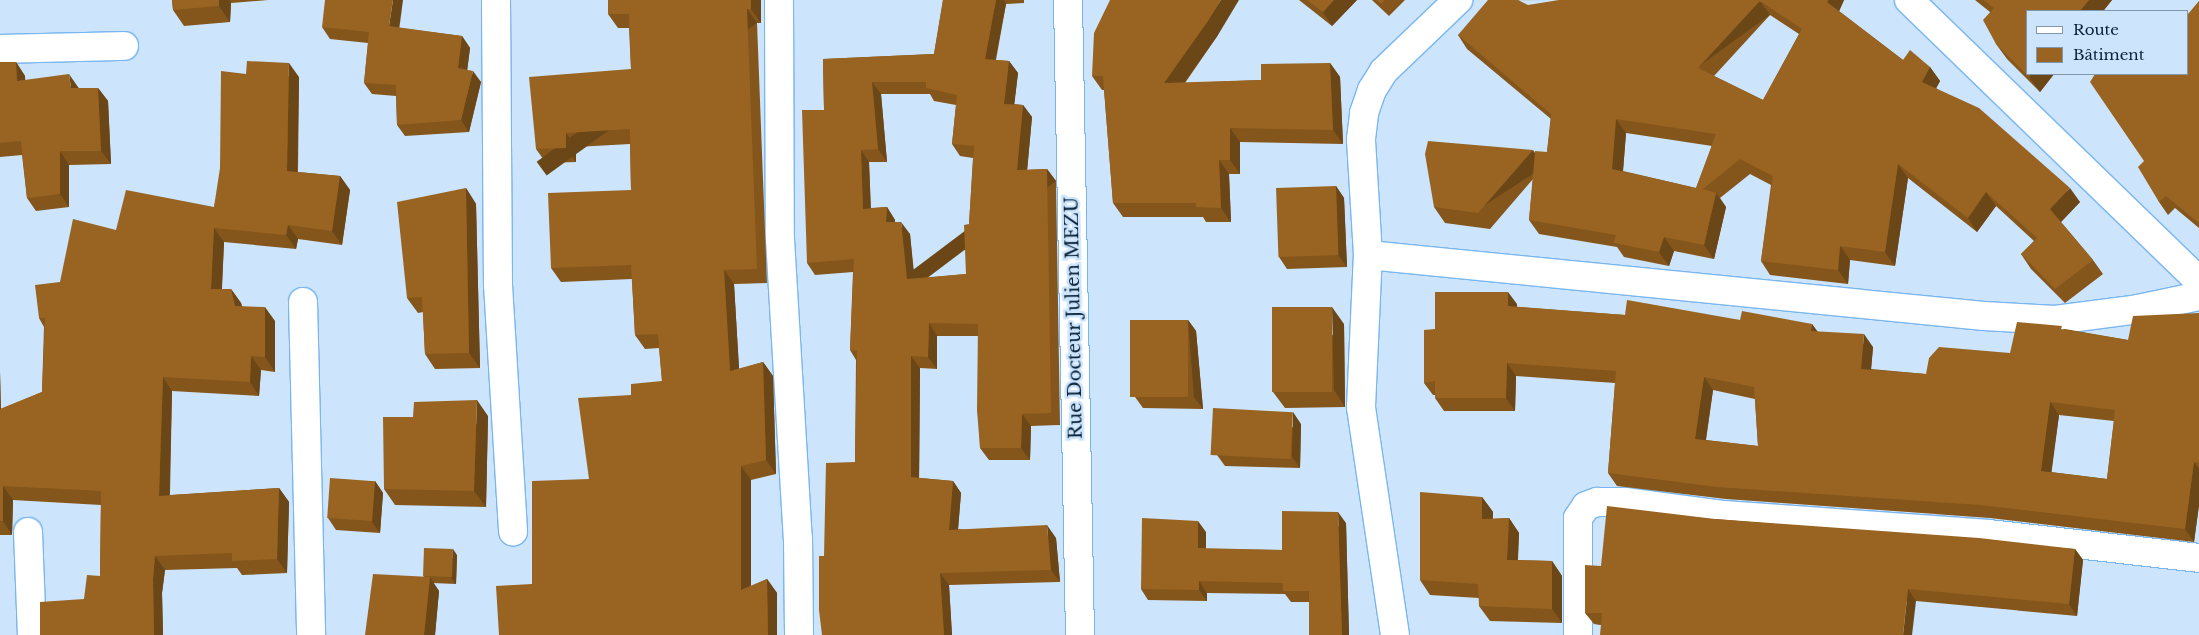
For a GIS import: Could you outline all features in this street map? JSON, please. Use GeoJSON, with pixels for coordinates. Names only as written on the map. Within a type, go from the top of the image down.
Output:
{"type":"FeatureCollection","features":[{"type":"Feature","properties":{"kind":"street"},"geometry":{"type":"LineString","coordinates":[[496,0],[498,285],[513,532]]}},
{"type":"Feature","properties":{"kind":"street"},"geometry":{"type":"LineString","coordinates":[[778,0],[780,239],[798,538],[799,635]]}},
{"type":"Feature","properties":{"kind":"street","name":"Rue Docteur Julien MEZU"},"geometry":{"type":"LineString","coordinates":[[1068,0],[1080,635]]}},
{"type":"Feature","properties":{"kind":"street"},"geometry":{"type":"LineString","coordinates":[[1394,635],[1360,407],[1368,255],[1361,139],[1364,113],[1372,90],[1384,71],[1458,0]]}},
{"type":"Feature","properties":{"kind":"street"},"geometry":{"type":"LineString","coordinates":[[1909,0],[2199,281]]}},
{"type":"Feature","properties":{"kind":"street"},"geometry":{"type":"LineString","coordinates":[[0,49],[124,46]]}},
{"type":"Feature","properties":{"kind":"street"},"geometry":{"type":"LineString","coordinates":[[1368,255],[1984,316],[2055,320],[2138,309],[2199,296]]}},
{"type":"Feature","properties":{"kind":"street"},"geometry":{"type":"LineString","coordinates":[[303,302],[311,635]]}},
{"type":"Feature","properties":{"kind":"street"},"geometry":{"type":"LineString","coordinates":[[1578,635],[1578,518],[1586,506],[1597,502],[1625,502],[1724,515],[1989,534],[2199,558]]}},
{"type":"Feature","properties":{"kind":"street"},"geometry":{"type":"LineString","coordinates":[[28,532],[32,635]]}},
{"type":"Feature","properties":{"kind":"building"},"geometry":{"type":"Polygon","coordinates":[[[172,0],[219,0],[219,6],[173,10],[172,0]]]}},
{"type":"Feature","properties":{"kind":"building"},"geometry":{"type":"Polygon","coordinates":[[[325,0],[393,0],[389,26],[462,36],[458,68],[473,71],[461,120],[397,125],[396,85],[364,83],[369,32],[322,27],[325,0]]]}},
{"type":"Feature","properties":{"kind":"building"},"geometry":{"type":"Polygon","coordinates":[[[608,0],[751,0],[751,9],[747,9],[757,269],[724,270],[730,371],[763,362],[766,460],[741,466],[741,590],[767,579],[768,635],[499,635],[496,586],[532,584],[532,481],[589,479],[578,398],[631,395],[631,384],[662,381],[658,334],[635,335],[631,265],[551,268],[548,193],[631,190],[630,129],[566,133],[566,148],[536,149],[529,77],[631,69],[629,14],[608,14],[608,0]]]}},
{"type":"Feature","properties":{"kind":"building"},"geometry":{"type":"Polygon","coordinates":[[[943,0],[996,0],[985,59],[1009,61],[1004,104],[1023,105],[1017,170],[1047,169],[1051,413],[1022,414],[1021,448],[980,448],[977,410],[978,324],[929,323],[928,357],[911,356],[911,477],[953,481],[949,530],[1047,525],[1051,570],[940,573],[944,635],[822,635],[819,610],[819,556],[824,556],[826,463],[855,462],[857,351],[850,350],[854,259],[807,263],[802,110],[824,110],[823,59],[934,54],[943,0]],[[872,82],[878,149],[861,150],[863,209],[887,207],[886,222],[901,222],[907,279],[966,274],[964,225],[969,224],[974,146],[952,144],[957,95],[926,88],[926,82],[872,82]]]}},
{"type":"Feature","properties":{"kind":"building"},"geometry":{"type":"Polygon","coordinates":[[[1110,0],[1221,0],[1164,83],[1261,80],[1261,64],[1330,63],[1333,130],[1230,128],[1230,160],[1219,160],[1221,208],[1196,207],[1196,203],[1113,203],[1103,76],[1092,76],[1094,33],[1110,0]]]}},
{"type":"Feature","properties":{"kind":"building"},"geometry":{"type":"Polygon","coordinates":[[[1307,0],[1334,0],[1323,12],[1307,0]]]}},
{"type":"Feature","properties":{"kind":"building"},"geometry":{"type":"Polygon","coordinates":[[[1376,0],[1385,0],[1381,4],[1376,0]]]}},
{"type":"Feature","properties":{"kind":"building"},"geometry":{"type":"Polygon","coordinates":[[[1488,0],[1518,0],[1528,5],[1559,0],[1828,0],[1827,2],[1903,60],[1910,50],[1930,67],[1922,82],[1979,108],[2070,188],[2050,209],[2093,260],[2055,289],[2021,254],[2037,238],[1986,192],[1968,218],[1898,164],[1885,252],[1840,246],[1838,270],[1761,261],[1773,176],[1740,159],[1703,189],[1716,193],[1704,245],[1664,237],[1659,252],[1614,243],[1616,235],[1529,220],[1535,151],[1547,152],[1551,114],[1458,35],[1488,0]],[[1760,1],[1698,68],[1763,100],[1802,29],[1760,1]],[[1616,119],[1612,169],[1696,188],[1716,134],[1616,119]]]}},
{"type":"Feature","properties":{"kind":"building"},"geometry":{"type":"Polygon","coordinates":[[[1984,0],[2089,0],[2081,10],[2026,10],[2026,74],[1996,44],[1983,20],[1994,8],[1984,0]]]}},
{"type":"Feature","properties":{"kind":"building"},"geometry":{"type":"Polygon","coordinates":[[[2199,1],[2199,223],[2166,196],[2159,202],[2138,167],[2144,161],[2090,82],[2094,75],[2189,75],[2189,13],[2199,1]]]}},
{"type":"Feature","properties":{"kind":"building"},"geometry":{"type":"Polygon","coordinates":[[[247,61],[289,63],[287,171],[340,176],[332,231],[288,225],[286,235],[214,228],[211,289],[231,289],[235,306],[265,307],[265,357],[251,356],[250,382],[163,377],[159,496],[279,488],[277,559],[232,561],[232,553],[155,556],[153,579],[154,635],[40,635],[40,602],[84,599],[87,575],[100,576],[101,491],[3,486],[3,521],[0,521],[0,409],[42,392],[45,318],[39,318],[35,285],[60,282],[73,219],[116,230],[126,190],[214,207],[220,168],[221,71],[246,74],[247,61]]]}},
{"type":"Feature","properties":{"kind":"building"},"geometry":{"type":"Polygon","coordinates":[[[0,62],[16,62],[17,81],[69,74],[71,88],[98,88],[101,151],[60,151],[60,194],[27,198],[21,141],[0,143],[0,62]]]}},
{"type":"Feature","properties":{"kind":"building"},"geometry":{"type":"Polygon","coordinates":[[[1428,141],[1533,150],[1478,213],[1434,207],[1425,154],[1428,141]]]}},
{"type":"Feature","properties":{"kind":"building"},"geometry":{"type":"Polygon","coordinates":[[[1336,186],[1338,255],[1278,257],[1276,188],[1336,186]]]}},
{"type":"Feature","properties":{"kind":"building"},"geometry":{"type":"Polygon","coordinates":[[[466,188],[469,353],[425,354],[422,297],[407,298],[397,202],[466,188]]]}},
{"type":"Feature","properties":{"kind":"building"},"geometry":{"type":"Polygon","coordinates":[[[1435,292],[1508,292],[1508,306],[1625,315],[1627,300],[1740,320],[1742,311],[1812,324],[1811,331],[1864,334],[1861,369],[1926,374],[1929,358],[1939,347],[2010,353],[2017,322],[2062,326],[2061,329],[2128,340],[2133,316],[2199,313],[2199,463],[2194,462],[2185,529],[1981,505],[1717,487],[1608,473],[1616,371],[1507,363],[1506,398],[1435,398],[1435,381],[1424,383],[1424,330],[1435,329],[1435,292]],[[1704,377],[1695,439],[1758,446],[1754,387],[1704,377]],[[2050,402],[2041,471],[2107,479],[2115,410],[2050,402]]]}},
{"type":"Feature","properties":{"kind":"building"},"geometry":{"type":"Polygon","coordinates":[[[1272,307],[1332,307],[1332,392],[1272,392],[1272,307]]]}},
{"type":"Feature","properties":{"kind":"building"},"geometry":{"type":"Polygon","coordinates":[[[1130,320],[1188,320],[1188,397],[1130,397],[1130,320]]]}},
{"type":"Feature","properties":{"kind":"building"},"geometry":{"type":"Polygon","coordinates":[[[477,400],[474,491],[384,489],[383,417],[413,417],[414,402],[477,400]]]}},
{"type":"Feature","properties":{"kind":"building"},"geometry":{"type":"Polygon","coordinates":[[[1213,408],[1293,412],[1290,459],[1211,455],[1213,408]]]}},
{"type":"Feature","properties":{"kind":"building"},"geometry":{"type":"Polygon","coordinates":[[[330,478],[375,481],[372,521],[327,518],[330,478]]]}},
{"type":"Feature","properties":{"kind":"building"},"geometry":{"type":"Polygon","coordinates":[[[1420,492],[1482,497],[1482,519],[1509,518],[1507,560],[1552,561],[1552,609],[1479,606],[1478,584],[1420,580],[1420,492]]]}},
{"type":"Feature","properties":{"kind":"building"},"geometry":{"type":"Polygon","coordinates":[[[1607,506],[1715,519],[1979,538],[2075,549],[2069,604],[1908,589],[1903,635],[1600,635],[1602,613],[1585,613],[1585,565],[1601,566],[1607,506]]]}},
{"type":"Feature","properties":{"kind":"building"},"geometry":{"type":"Polygon","coordinates":[[[1282,511],[1338,512],[1342,635],[1309,635],[1309,591],[1283,591],[1283,583],[1199,581],[1199,590],[1141,589],[1142,518],[1198,521],[1198,548],[1282,550],[1282,511]]]}},
{"type":"Feature","properties":{"kind":"building"},"geometry":{"type":"Polygon","coordinates":[[[424,548],[453,549],[452,577],[423,576],[424,548]]]}},
{"type":"Feature","properties":{"kind":"building"},"geometry":{"type":"Polygon","coordinates":[[[373,574],[430,577],[424,635],[365,635],[373,574]]]}}]}
